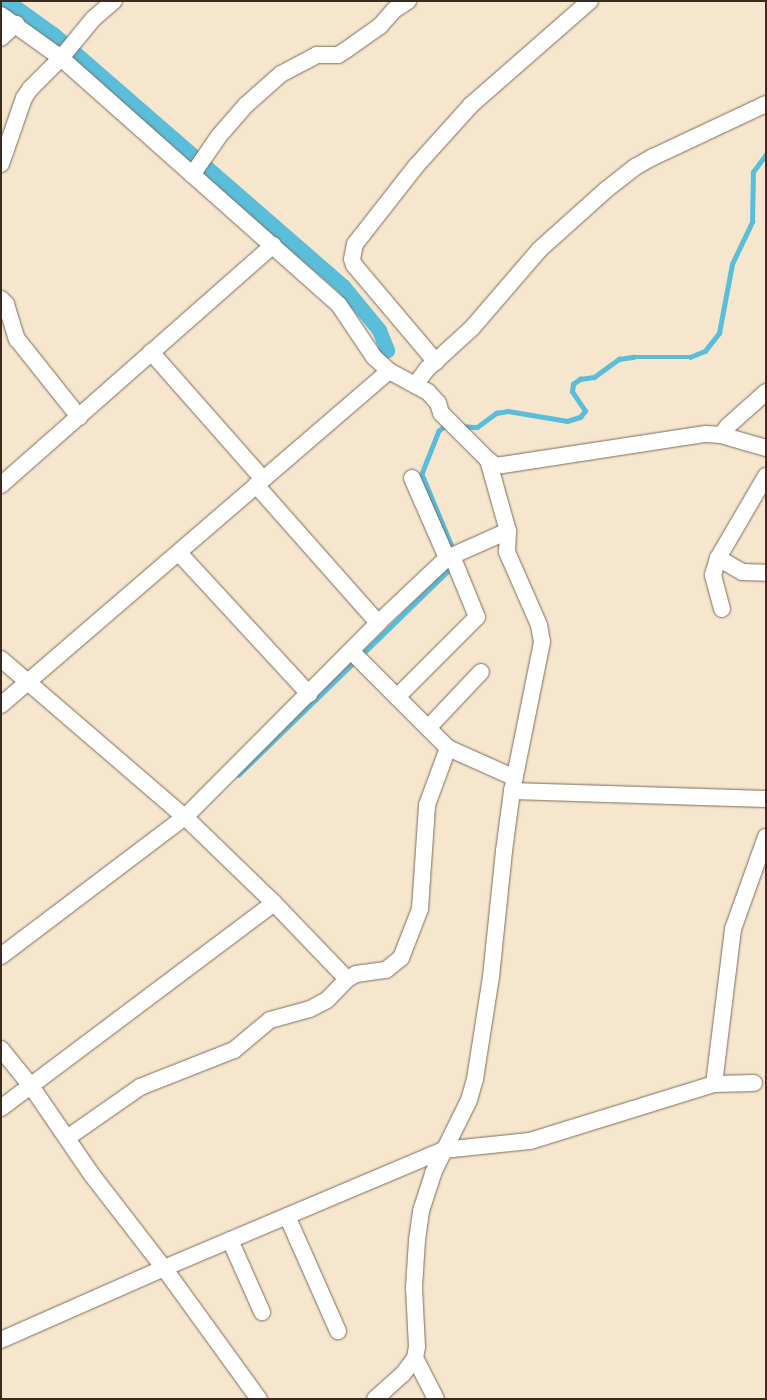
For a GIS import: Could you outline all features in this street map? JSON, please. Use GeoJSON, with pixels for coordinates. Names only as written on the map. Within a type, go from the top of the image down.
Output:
{"type":"FeatureCollection","features":[{"type":"Feature","properties":{"kind":"street"},"geometry":{"type":"LineString","coordinates":[[1,164],[24,98],[30,89],[61,58],[93,19],[114,1]]}},
{"type":"Feature","properties":{"kind":"street"},"geometry":{"type":"LineString","coordinates":[[192,175],[219,136],[246,105],[281,74],[317,55],[338,55],[380,26],[394,10],[408,1]]}},
{"type":"Feature","properties":{"kind":"street"},"geometry":{"type":"LineString","coordinates":[[436,362],[354,265],[352,259],[355,244],[417,165],[471,105],[590,1]]}},
{"type":"Feature","properties":{"kind":"street"},"geometry":{"type":"LineString","coordinates":[[1,15],[61,58],[339,305],[374,357],[388,371],[428,392],[438,403],[442,413],[496,466],[706,434],[721,435],[766,448]]}},
{"type":"Feature","properties":{"kind":"street"},"geometry":{"type":"LineString","coordinates":[[1,38],[16,24]]}},
{"type":"Feature","properties":{"kind":"street"},"geometry":{"type":"LineString","coordinates":[[415,385],[472,328],[539,250],[635,167],[766,104]]}},
{"type":"Feature","properties":{"kind":"street"},"geometry":{"type":"LineString","coordinates":[[1,485],[273,245]]}},
{"type":"Feature","properties":{"kind":"street"},"geometry":{"type":"LineString","coordinates":[[1,299],[6,304],[17,339],[79,416]]}},
{"type":"Feature","properties":{"kind":"street"},"geometry":{"type":"LineString","coordinates":[[151,352],[378,623]]}},
{"type":"Feature","properties":{"kind":"street"},"geometry":{"type":"LineString","coordinates":[[1,705],[388,371]]}},
{"type":"Feature","properties":{"kind":"street"},"geometry":{"type":"LineString","coordinates":[[721,435],[728,426],[766,392]]}},
{"type":"Feature","properties":{"kind":"street"},"geometry":{"type":"LineString","coordinates":[[375,1399],[403,1374],[415,1358],[417,1347],[414,1287],[421,1211],[433,1173],[469,1100],[475,1079],[492,976],[504,851],[514,785],[542,642],[538,625],[507,552],[508,531],[488,460]]}},
{"type":"Feature","properties":{"kind":"street"},"geometry":{"type":"LineString","coordinates":[[722,609],[713,575],[718,558],[766,476]]}},
{"type":"Feature","properties":{"kind":"street"},"geometry":{"type":"LineString","coordinates":[[397,697],[477,617],[412,478]]}},
{"type":"Feature","properties":{"kind":"street"},"geometry":{"type":"LineString","coordinates":[[1,956],[186,817],[378,623],[449,557],[508,531]]}},
{"type":"Feature","properties":{"kind":"street"},"geometry":{"type":"LineString","coordinates":[[179,553],[309,694]]}},
{"type":"Feature","properties":{"kind":"street"},"geometry":{"type":"LineString","coordinates":[[718,558],[742,572],[766,573]]}},
{"type":"Feature","properties":{"kind":"street"},"geometry":{"type":"LineString","coordinates":[[351,651],[448,748],[514,785],[766,799]]}},
{"type":"Feature","properties":{"kind":"street"},"geometry":{"type":"LineString","coordinates":[[1,659],[186,817],[274,903],[347,979]]}},
{"type":"Feature","properties":{"kind":"street"},"geometry":{"type":"LineString","coordinates":[[428,728],[481,672]]}},
{"type":"Feature","properties":{"kind":"street"},"geometry":{"type":"LineString","coordinates":[[67,1138],[140,1087],[234,1050],[270,1020],[310,1009],[328,1000],[347,979],[356,974],[386,970],[401,958],[420,909],[427,805],[448,748]]}},
{"type":"Feature","properties":{"kind":"street"},"geometry":{"type":"LineString","coordinates":[[714,1084],[733,930],[766,838]]}},
{"type":"Feature","properties":{"kind":"street"},"geometry":{"type":"LineString","coordinates":[[1,1108],[274,903]]}},
{"type":"Feature","properties":{"kind":"street"},"geometry":{"type":"LineString","coordinates":[[1,1050],[31,1086],[92,1175],[164,1268],[259,1399]]}},
{"type":"Feature","properties":{"kind":"street"},"geometry":{"type":"LineString","coordinates":[[1,1340],[164,1268],[443,1150],[530,1141],[714,1084],[754,1083]]}},
{"type":"Feature","properties":{"kind":"street"},"geometry":{"type":"LineString","coordinates":[[287,1216],[338,1331]]}},
{"type":"Feature","properties":{"kind":"street"},"geometry":{"type":"LineString","coordinates":[[230,1240],[262,1312]]}},
{"type":"Feature","properties":{"kind":"street"},"geometry":{"type":"LineString","coordinates":[[415,1358],[436,1399]]}},
{"type":"Feature","properties":{"kind":"waterway"},"geometry":{"type":"LineString","coordinates":[[7,1],[53,34],[343,286],[379,330],[387,350]]}},
{"type":"Feature","properties":{"kind":"waterway"},"geometry":{"type":"LineString","coordinates":[[461,426],[477,427],[496,413],[508,411],[567,421],[580,417],[585,411],[572,392],[573,384],[580,379],[594,377],[619,359],[634,357],[690,357],[705,351],[719,333],[732,264],[752,222],[753,172],[766,154]]}},
{"type":"Feature","properties":{"kind":"waterway"},"geometry":{"type":"LineString","coordinates":[[447,425],[439,431],[422,474],[451,544],[450,552]]}},
{"type":"Feature","properties":{"kind":"waterway"},"geometry":{"type":"LineString","coordinates":[[238,775],[450,569],[450,565]]}}]}
